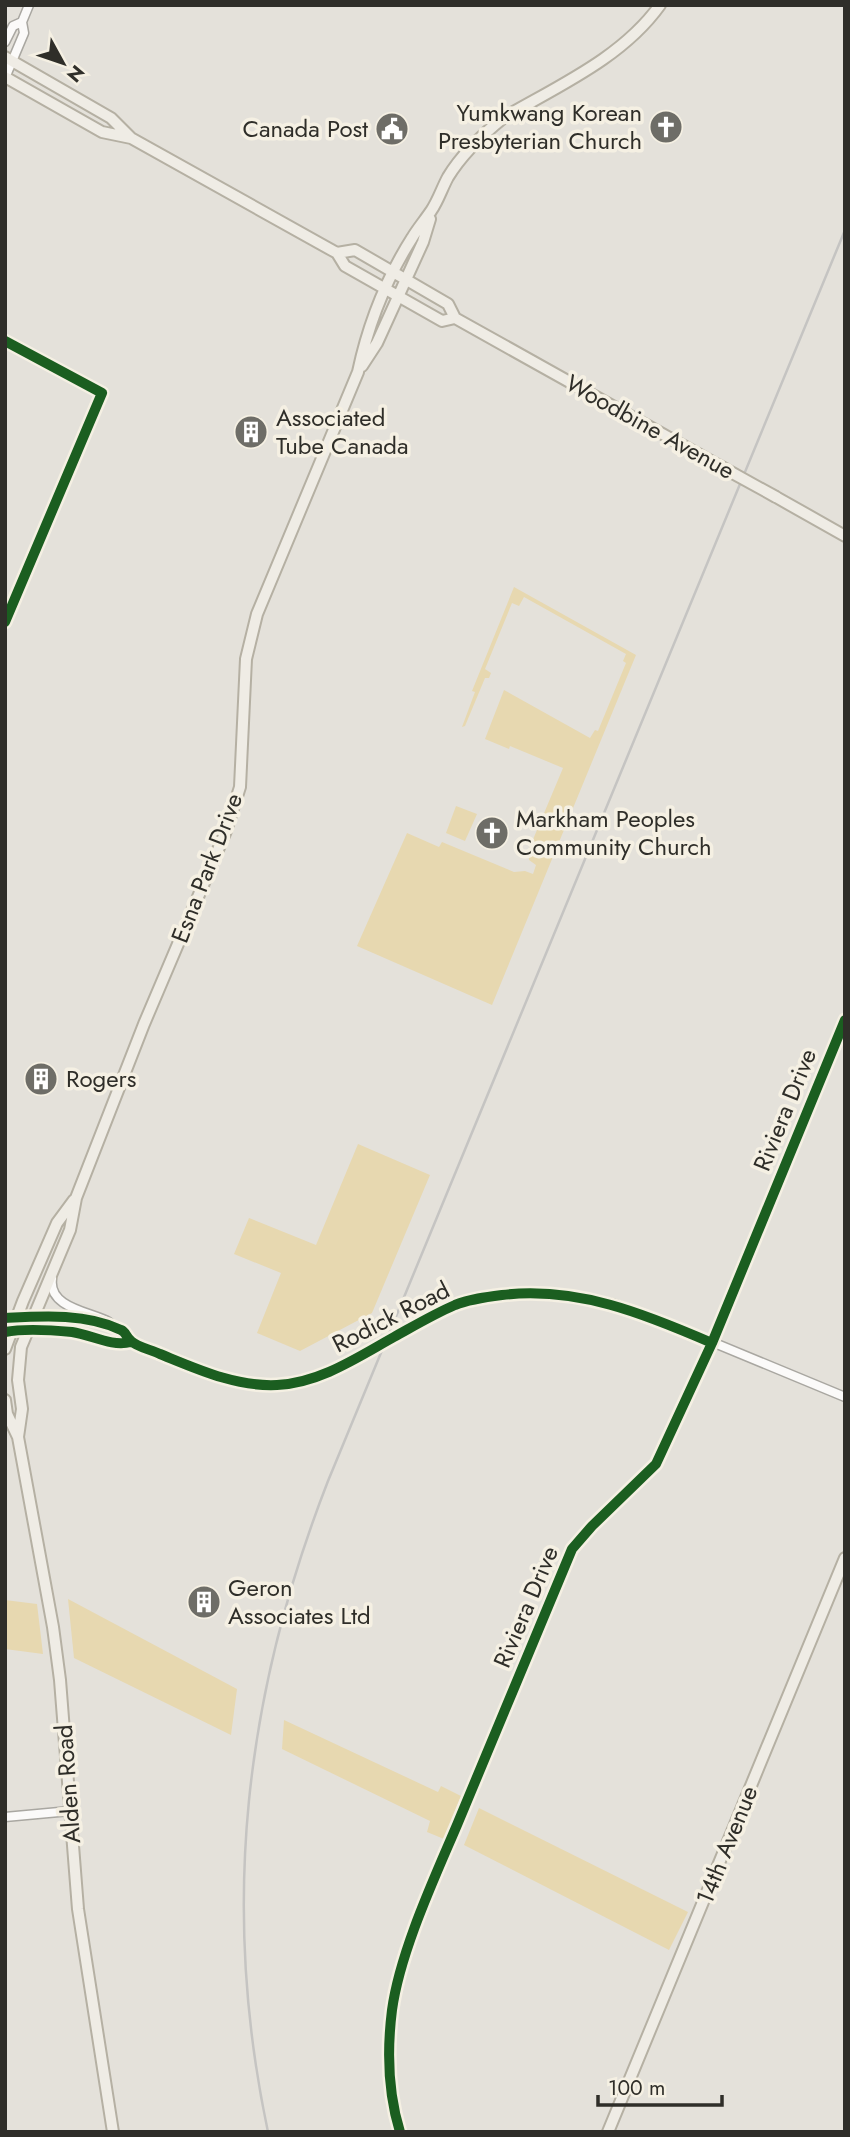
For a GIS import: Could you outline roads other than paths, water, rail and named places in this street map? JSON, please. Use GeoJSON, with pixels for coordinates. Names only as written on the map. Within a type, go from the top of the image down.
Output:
{"type":"FeatureCollection","features":[{"type":"Feature","properties":{"kind":"main road"},"geometry":{"type":"LineString","coordinates":[[432,209],[449,176],[485,133],[503,118],[626,43],[660,5]]}},
{"type":"Feature","properties":{"kind":"main road","name":"Woodbine Avenue"},"geometry":{"type":"LineString","coordinates":[[9,59],[111,118],[131,138],[337,253],[345,266],[385,290],[442,321],[455,318]]}},
{"type":"Feature","properties":{"kind":"main road","name":"Woodbine Avenue"},"geometry":{"type":"LineString","coordinates":[[5,78],[102,132],[131,138]]}},
{"type":"Feature","properties":{"kind":"main road","name":"Esna Park Drive"},"geometry":{"type":"LineString","coordinates":[[358,372],[366,334],[393,272],[412,237],[432,209]]}},
{"type":"Feature","properties":{"kind":"main road","name":"Esna Park Drive"},"geometry":{"type":"LineString","coordinates":[[28,1330],[70,1230],[76,1198],[144,1024],[226,831],[240,788],[246,659],[257,614],[358,372],[377,343],[423,242],[432,209]]}},
{"type":"Feature","properties":{"kind":"main road","name":"Woodbine Avenue"},"geometry":{"type":"LineString","coordinates":[[337,253],[355,250],[449,304],[455,318],[845,536]]}},
{"type":"Feature","properties":{"kind":"main road","name":"Esna Park Drive"},"geometry":{"type":"LineString","coordinates":[[11,1318],[57,1223],[76,1198]]}},
{"type":"Feature","properties":{"kind":"main road"},"geometry":{"type":"LineString","coordinates":[[5,1349],[11,1318]]}},
{"type":"Feature","properties":{"kind":"main road","name":"Alden Road"},"geometry":{"type":"LineString","coordinates":[[18,1437],[22,1409],[18,1380],[21,1348],[28,1330]]}},
{"type":"Feature","properties":{"kind":"main road","name":"Alden Road"},"geometry":{"type":"LineString","coordinates":[[5,1400],[7,1414],[18,1437],[53,1626],[60,1680],[78,1909],[113,2132]]}},
{"type":"Feature","properties":{"kind":"main road","name":"14th Avenue"},"geometry":{"type":"LineString","coordinates":[[608,2132],[845,1558]]}},
{"type":"Feature","properties":{"kind":"street"},"geometry":{"type":"LineString","coordinates":[[5,78],[9,59],[24,33],[22,22],[29,5]]}},
{"type":"Feature","properties":{"kind":"street"},"geometry":{"type":"LineString","coordinates":[[5,42],[13,26],[22,22]]}},
{"type":"Feature","properties":{"kind":"street"},"geometry":{"type":"LineString","coordinates":[[5,341],[102,393],[5,622]]}},
{"type":"Feature","properties":{"kind":"street","name":"Riviera Drive"},"geometry":{"type":"LineString","coordinates":[[400,2132],[395,2116],[388,2057],[392,2008],[408,1947],[447,1849],[572,1549],[656,1464],[712,1343],[845,1020]]}},
{"type":"Feature","properties":{"kind":"street"},"geometry":{"type":"LineString","coordinates":[[53,1268],[51,1286],[58,1297],[69,1307],[99,1317],[124,1331],[131,1342]]}},
{"type":"Feature","properties":{"kind":"street","name":"Rodick Road"},"geometry":{"type":"LineString","coordinates":[[28,1330],[72,1332],[119,1345],[131,1342],[229,1380],[277,1385],[320,1376],[457,1304],[480,1297],[519,1293],[553,1294],[614,1304],[845,1397]]}},
{"type":"Feature","properties":{"kind":"street"},"geometry":{"type":"LineString","coordinates":[[11,1318],[72,1318],[124,1331]]}},
{"type":"Feature","properties":{"kind":"street"},"geometry":{"type":"LineString","coordinates":[[8,1331],[28,1330]]}},
{"type":"Feature","properties":{"kind":"street"},"geometry":{"type":"LineString","coordinates":[[5,1817],[69,1811]]}},
{"type":"Feature","properties":{"kind":"railway"},"geometry":{"type":"LineString","coordinates":[[268,2132],[253,2048],[245,1965],[244,1883],[249,1802],[260,1721],[277,1641],[300,1561],[328,1481],[845,230]]}},
{"type":"Feature","properties":{"kind":"place","name":"Yumkwang Korean Presbyterian Church"},"geometry":{"type":"Point","coordinates":[666,127]}},
{"type":"Feature","properties":{"kind":"place","name":"Canada Post"},"geometry":{"type":"Point","coordinates":[392,129]}},
{"type":"Feature","properties":{"kind":"place","name":"Associated Tube Canada"},"geometry":{"type":"Point","coordinates":[251,432]}},
{"type":"Feature","properties":{"kind":"place","name":"Markham Peoples Community Church"},"geometry":{"type":"Point","coordinates":[492,833]}},
{"type":"Feature","properties":{"kind":"place","name":"Rogers"},"geometry":{"type":"Point","coordinates":[41,1079]}},
{"type":"Feature","properties":{"kind":"place","name":"Geron Associates Ltd"},"geometry":{"type":"Point","coordinates":[204,1602]}}]}
